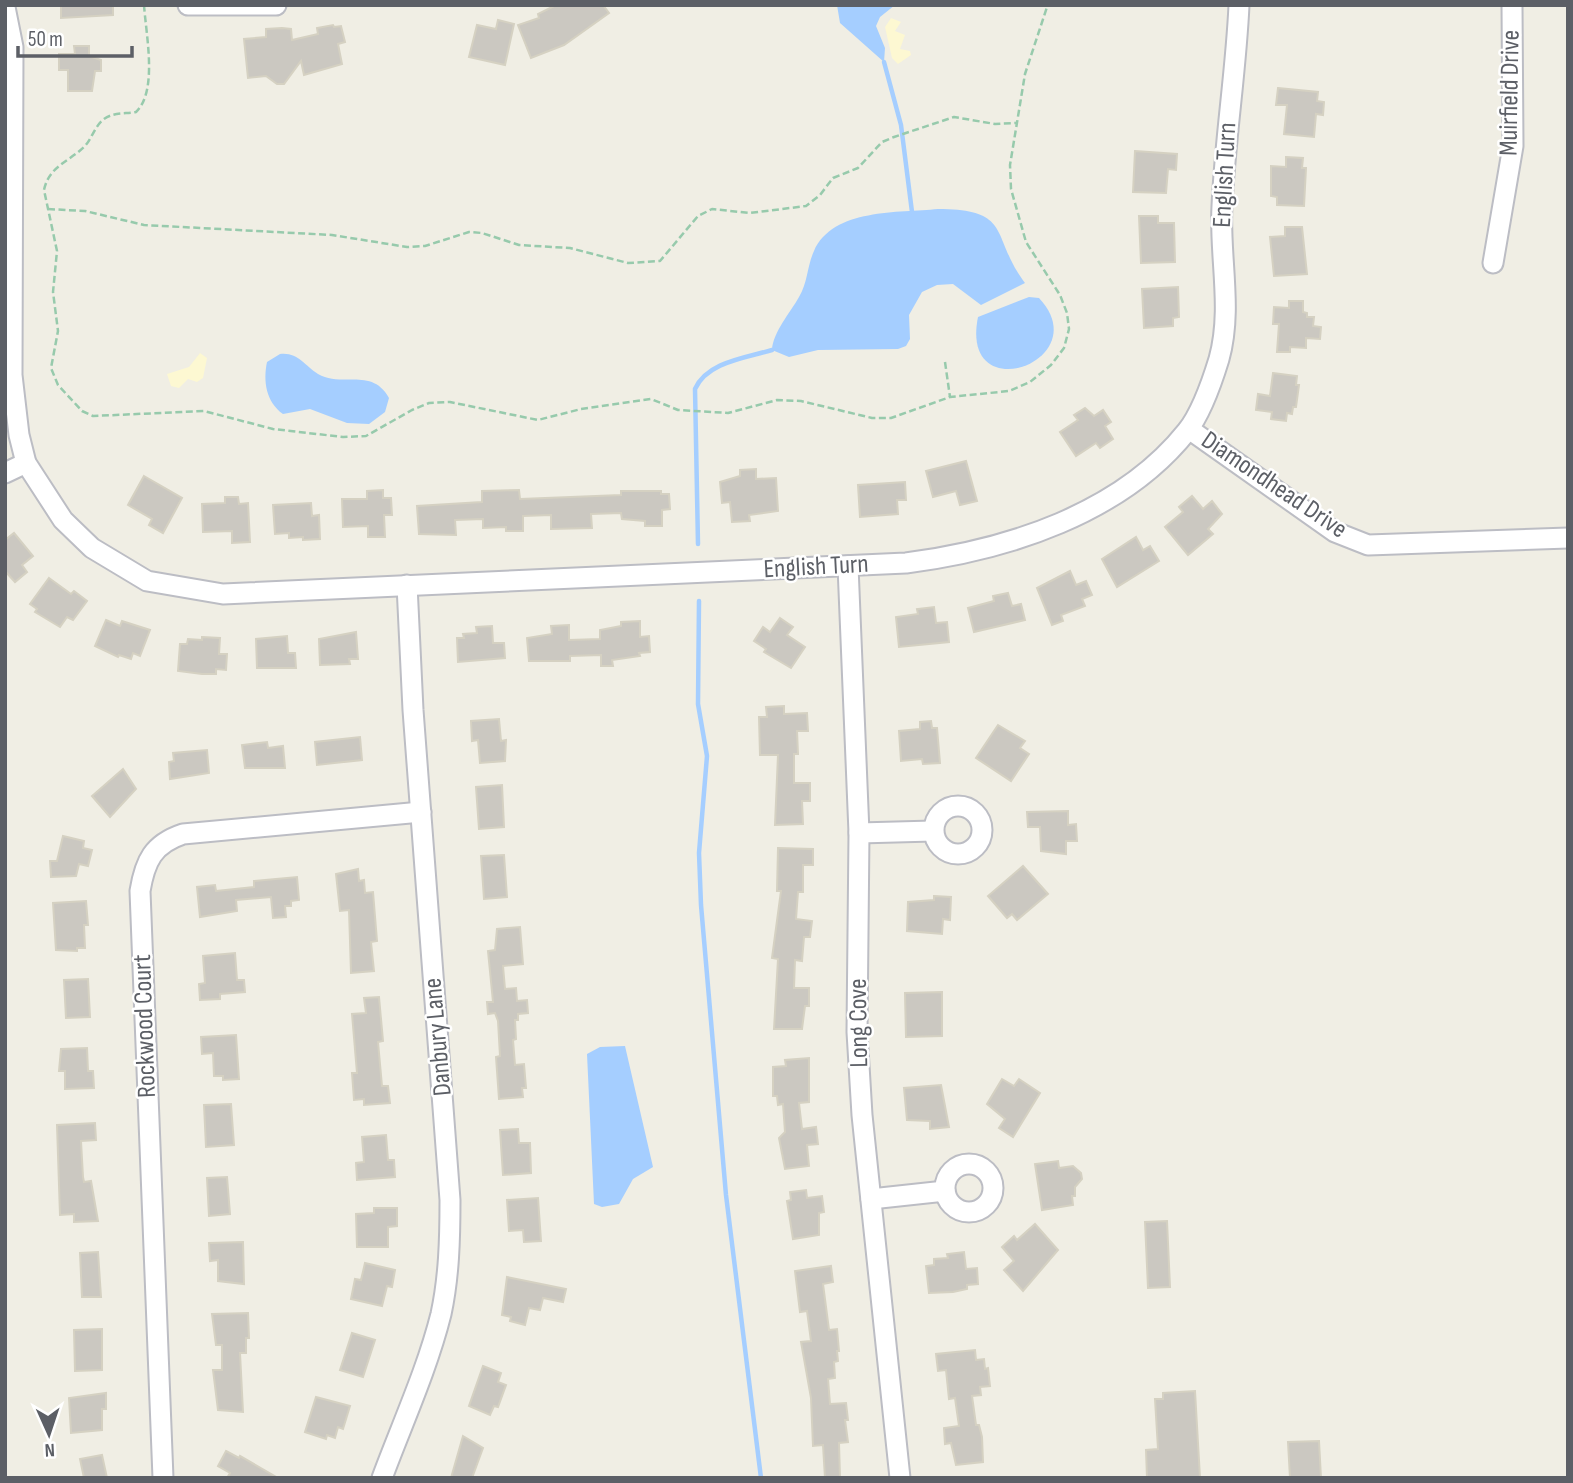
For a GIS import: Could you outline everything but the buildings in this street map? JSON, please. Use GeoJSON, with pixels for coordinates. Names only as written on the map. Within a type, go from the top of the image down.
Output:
{"type":"FeatureCollection","features":[{"type":"Feature","properties":{"kind":"street"},"geometry":{"type":"LineString","coordinates":[[188,5],[276,5]]}},
{"type":"Feature","properties":{"kind":"street","name":"English Turn"},"geometry":{"type":"LineString","coordinates":[[26,463],[63,520],[92,548],[146,581],[223,594],[848,566],[940,558],[994,547],[1052,527],[1094,506],[1138,478],[1166,455],[1189,429],[1219,358],[1226,320],[1221,221],[1225,133],[1239,5]]}},
{"type":"Feature","properties":{"kind":"street","name":"Muirfield Drive"},"geometry":{"type":"LineString","coordinates":[[1493,263],[1513,146],[1512,5]]}},
{"type":"Feature","properties":{"kind":"street"},"geometry":{"type":"LineString","coordinates":[[5,7],[13,47],[12,376],[19,435],[26,463],[5,473]]}},
{"type":"Feature","properties":{"kind":"street","name":"Diamondhead Drive"},"geometry":{"type":"LineString","coordinates":[[1189,429],[1335,532],[1368,545],[1568,538]]}},
{"type":"Feature","properties":{"kind":"street","name":"Long Cove"},"geometry":{"type":"LineString","coordinates":[[848,566],[859,833],[857,1032],[870,1199],[900,1478]]}},
{"type":"Feature","properties":{"kind":"street","name":"Danbury Lane"},"geometry":{"type":"LineString","coordinates":[[382,1478],[430,1353],[443,1301],[450,1240],[450,1200],[407,585]]}},
{"type":"Feature","properties":{"kind":"street","name":"Rockwood Court"},"geometry":{"type":"LineString","coordinates":[[163,1478],[140,891],[149,857],[158,846],[183,834],[421,812]]}},
{"type":"Feature","properties":{"kind":"street"},"geometry":{"type":"LineString","coordinates":[[859,833],[933,831]]}},
{"type":"Feature","properties":{"kind":"street"},"geometry":{"type":"LineString","coordinates":[[870,1199],[945,1191]]}},
{"type":"Feature","properties":{"kind":"path"},"geometry":{"type":"LineString","coordinates":[[144,5],[149,87],[146,103],[136,112],[115,114],[103,120],[86,145],[53,170],[44,190],[57,251],[53,292],[58,331],[51,368],[58,385],[82,411],[93,416],[204,411],[273,429],[343,437],[366,436],[412,410],[440,402],[538,420],[651,399],[687,412],[727,413],[777,400],[801,401],[872,418],[891,418],[950,397],[1009,391],[1030,382],[1051,365],[1064,348],[1069,329],[1067,313],[1060,295],[1037,261],[1017,219],[1011,189],[1010,165],[1025,74],[1047,7]]}},
{"type":"Feature","properties":{"kind":"path"},"geometry":{"type":"LineString","coordinates":[[48,209],[85,211],[144,225],[332,235],[407,247],[425,246],[470,232],[482,233],[519,245],[570,247],[628,263],[646,264],[660,261],[684,230],[698,216],[712,209],[750,213],[806,206],[820,195],[833,178],[858,168],[882,142],[894,136],[954,117],[995,124],[1016,123]]}},
{"type":"Feature","properties":{"kind":"path"},"geometry":{"type":"LineString","coordinates":[[946,362],[950,397]]}},
{"type":"Feature","properties":{"kind":"sand"},"geometry":{"type":"Polygon","coordinates":[[[891,18],[901,22],[895,31],[905,35],[900,49],[910,51],[911,55],[898,64],[892,58],[885,27],[891,18]]]}},
{"type":"Feature","properties":{"kind":"sand"},"geometry":{"type":"Polygon","coordinates":[[[200,353],[207,358],[203,378],[197,382],[188,379],[179,388],[171,386],[167,374],[189,367],[200,353]]]}},
{"type":"Feature","properties":{"kind":"water"},"geometry":{"type":"Polygon","coordinates":[[[837,5],[895,5],[880,17],[876,26],[885,48],[884,62],[840,23],[837,5]]]}},
{"type":"Feature","properties":{"kind":"water"},"geometry":{"type":"Polygon","coordinates":[[[938,209],[962,210],[990,220],[1025,283],[981,305],[953,284],[937,285],[922,292],[909,315],[910,339],[906,346],[898,349],[818,350],[789,357],[772,350],[779,330],[802,291],[814,251],[823,237],[836,227],[868,215],[938,209]]]}},
{"type":"Feature","properties":{"kind":"water"},"geometry":{"type":"Polygon","coordinates":[[[1029,297],[1039,298],[1053,321],[1052,341],[1041,356],[1024,366],[1005,369],[988,363],[978,346],[978,317],[1029,297]]]}},
{"type":"Feature","properties":{"kind":"water"},"geometry":{"type":"Polygon","coordinates":[[[280,354],[296,357],[327,378],[374,383],[389,398],[385,412],[369,424],[347,423],[310,409],[283,414],[269,397],[265,376],[267,362],[280,354]]]}},
{"type":"Feature","properties":{"kind":"water"},"geometry":{"type":"Polygon","coordinates":[[[625,1046],[653,1167],[633,1179],[619,1204],[602,1207],[594,1204],[587,1054],[600,1047],[625,1046]]]}},
{"type":"Feature","properties":{"kind":"waterway"},"geometry":{"type":"LineString","coordinates":[[884,62],[901,125],[912,212]]}},
{"type":"Feature","properties":{"kind":"waterway"},"geometry":{"type":"LineString","coordinates":[[698,544],[695,389],[708,373],[718,367],[772,350]]}},
{"type":"Feature","properties":{"kind":"waterway"},"geometry":{"type":"LineString","coordinates":[[699,601],[698,704],[707,756],[699,853],[701,905],[726,1195],[761,1478]]}}]}
